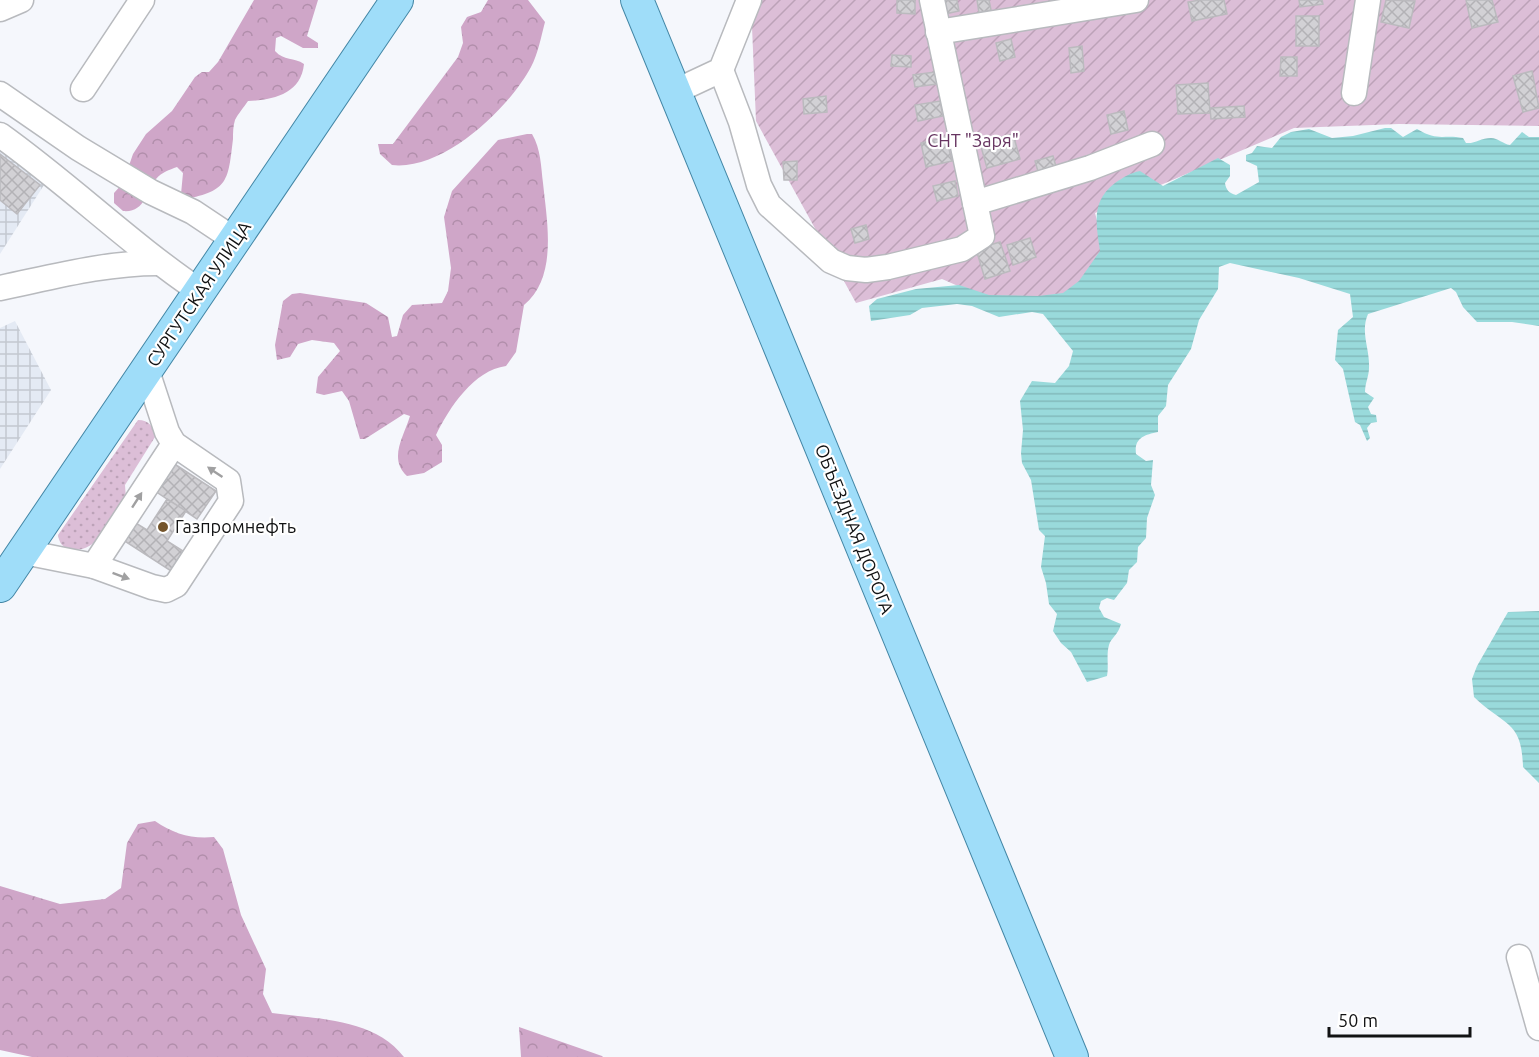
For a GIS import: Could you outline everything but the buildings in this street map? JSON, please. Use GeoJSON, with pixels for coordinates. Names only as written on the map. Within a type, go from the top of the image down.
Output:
{"type":"FeatureCollection","features":[{"type":"Feature","properties":{"kind":"main road","name":"СУРГУТСКАЯ УЛИЦА"},"geometry":{"type":"LineString","coordinates":[[0,586],[397,0]]}},
{"type":"Feature","properties":{"kind":"main road","name":"ОБЪЕЗДНАЯ ДОРОГА"},"geometry":{"type":"LineString","coordinates":[[637,0],[1072,1057]]}},
{"type":"Feature","properties":{"kind":"lane"},"geometry":{"type":"LineString","coordinates":[[0,9],[21,0]]}},
{"type":"Feature","properties":{"kind":"lane"},"geometry":{"type":"LineString","coordinates":[[83,89],[142,0]]}},
{"type":"Feature","properties":{"kind":"lane"},"geometry":{"type":"LineString","coordinates":[[675,92],[721,70],[750,0]]}},
{"type":"Feature","properties":{"kind":"lane"},"geometry":{"type":"LineString","coordinates":[[721,70],[741,122],[759,185],[769,205],[831,261],[847,268],[866,270],[962,249],[982,236],[932,0]]}},
{"type":"Feature","properties":{"kind":"lane"},"geometry":{"type":"LineString","coordinates":[[938,32],[1136,0]]}},
{"type":"Feature","properties":{"kind":"lane"},"geometry":{"type":"LineString","coordinates":[[1354,93],[1368,0]]}},
{"type":"Feature","properties":{"kind":"lane"},"geometry":{"type":"LineString","coordinates":[[0,94],[88,154],[151,192],[193,212],[235,240]]}},
{"type":"Feature","properties":{"kind":"lane"},"geometry":{"type":"LineString","coordinates":[[0,135],[107,218],[158,263],[201,292]]}},
{"type":"Feature","properties":{"kind":"lane"},"geometry":{"type":"LineString","coordinates":[[975,203],[1090,168],[1152,144]]}},
{"type":"Feature","properties":{"kind":"lane"},"geometry":{"type":"LineString","coordinates":[[0,288],[115,264],[158,263]]}},
{"type":"Feature","properties":{"kind":"lane"},"geometry":{"type":"LineString","coordinates":[[24,552],[94,566],[166,590],[176,585],[231,501],[228,481],[174,444],[167,432],[147,371]]}},
{"type":"Feature","properties":{"kind":"lane"},"geometry":{"type":"LineString","coordinates":[[94,566],[174,444]]}},
{"type":"Feature","properties":{"kind":"lane"},"geometry":{"type":"LineString","coordinates":[[1519,957],[1539,1028]]}},
{"type":"Feature","properties":{"kind":"shaded area"},"geometry":{"type":"Polygon","coordinates":[[[0,150],[44,185],[0,254],[0,150]]]}},
{"type":"Feature","properties":{"kind":"shaded area"},"geometry":{"type":"Polygon","coordinates":[[[15,321],[51,390],[0,469],[0,328],[15,321]]]}},
{"type":"Feature","properties":{"kind":"green space"},"geometry":{"type":"Polygon","coordinates":[[[254,0],[318,0],[307,36],[318,43],[318,48],[303,48],[281,36],[276,38],[275,51],[304,64],[298,82],[292,89],[276,97],[248,101],[235,120],[230,165],[224,181],[218,187],[199,196],[185,199],[181,194],[183,173],[177,167],[158,177],[144,201],[136,209],[123,211],[114,203],[114,193],[123,183],[133,154],[146,134],[172,111],[195,77],[202,72],[209,72],[218,62],[254,0]]]}},
{"type":"Feature","properties":{"kind":"green space"},"geometry":{"type":"Polygon","coordinates":[[[488,0],[528,0],[545,22],[531,67],[507,100],[473,134],[433,158],[412,164],[392,165],[380,154],[378,144],[393,144],[458,57],[463,43],[461,27],[467,17],[481,12],[488,0]]]}},
{"type":"Feature","properties":{"kind":"green space","name":"СНТ \"Заря\""},"geometry":{"type":"Polygon","coordinates":[[[762,0],[1539,0],[1539,126],[1399,124],[1294,128],[1095,213],[1108,260],[1068,307],[1011,309],[942,279],[856,303],[756,121],[752,27],[762,0]]]}},
{"type":"Feature","properties":{"kind":"green space"},"geometry":{"type":"Polygon","coordinates":[[[532,134],[539,152],[548,231],[548,248],[542,280],[535,293],[524,305],[516,352],[506,366],[494,369],[473,382],[455,402],[441,424],[436,435],[442,445],[442,462],[424,473],[407,476],[401,469],[398,455],[401,439],[410,416],[404,414],[365,439],[360,439],[349,401],[342,391],[324,395],[316,393],[318,377],[340,351],[334,343],[312,340],[298,344],[290,357],[277,360],[275,345],[283,301],[292,294],[300,293],[366,303],[388,317],[392,337],[397,336],[403,315],[412,305],[442,303],[448,291],[451,268],[444,217],[452,191],[498,140],[532,134]]]}},
{"type":"Feature","properties":{"kind":"green space"},"geometry":{"type":"Polygon","coordinates":[[[138,420],[150,425],[155,437],[125,485],[126,499],[110,525],[96,541],[79,550],[64,547],[58,535],[138,420]]]}},
{"type":"Feature","properties":{"kind":"green space"},"geometry":{"type":"Polygon","coordinates":[[[155,821],[183,835],[214,837],[223,849],[241,915],[266,969],[263,994],[272,1013],[325,1019],[361,1028],[392,1044],[404,1057],[32,1057],[0,1050],[0,886],[60,904],[105,899],[121,888],[127,843],[138,824],[155,821]]]}},
{"type":"Feature","properties":{"kind":"green space"},"geometry":{"type":"Polygon","coordinates":[[[519,1027],[602,1056],[603,1057],[521,1057],[519,1027]]]}},
{"type":"Feature","properties":{"kind":"water"},"geometry":{"type":"Polygon","coordinates":[[[1391,128],[1403,137],[1417,129],[1436,137],[1463,138],[1466,143],[1491,138],[1510,145],[1522,132],[1529,137],[1539,137],[1539,326],[1512,322],[1477,322],[1463,307],[1456,292],[1451,288],[1368,314],[1365,334],[1369,368],[1365,392],[1374,398],[1368,407],[1371,414],[1376,415],[1377,422],[1371,423],[1367,428],[1370,438],[1367,441],[1360,425],[1355,422],[1343,369],[1335,360],[1338,330],[1353,317],[1350,294],[1299,278],[1230,263],[1219,267],[1218,289],[1199,320],[1191,349],[1168,385],[1166,406],[1158,416],[1158,432],[1144,436],[1137,444],[1136,454],[1146,461],[1153,460],[1151,485],[1155,495],[1147,518],[1146,538],[1138,547],[1137,562],[1129,570],[1127,583],[1114,600],[1107,598],[1101,601],[1099,608],[1104,617],[1121,624],[1109,645],[1107,676],[1087,682],[1071,652],[1053,631],[1057,614],[1049,604],[1041,567],[1045,536],[1039,530],[1031,480],[1022,463],[1021,453],[1023,430],[1020,401],[1032,381],[1055,383],[1069,366],[1073,351],[1043,314],[1032,312],[999,317],[972,306],[957,304],[922,308],[910,315],[871,321],[869,306],[877,299],[916,289],[959,285],[989,295],[1038,296],[1063,293],[1079,281],[1100,251],[1097,222],[1099,205],[1107,190],[1127,176],[1140,171],[1163,186],[1218,158],[1230,165],[1230,176],[1225,185],[1228,191],[1236,195],[1259,182],[1257,166],[1246,161],[1246,155],[1252,153],[1257,146],[1272,148],[1281,137],[1291,132],[1309,129],[1332,138],[1353,136],[1391,128]]]}},
{"type":"Feature","properties":{"kind":"water"},"geometry":{"type":"Polygon","coordinates":[[[1539,611],[1539,783],[1523,767],[1522,752],[1515,732],[1474,697],[1472,679],[1508,612],[1539,611]]]}},
{"type":"Feature","properties":{"kind":"place","name":"Газпромнефть"},"geometry":{"type":"Point","coordinates":[163,527]}}]}
